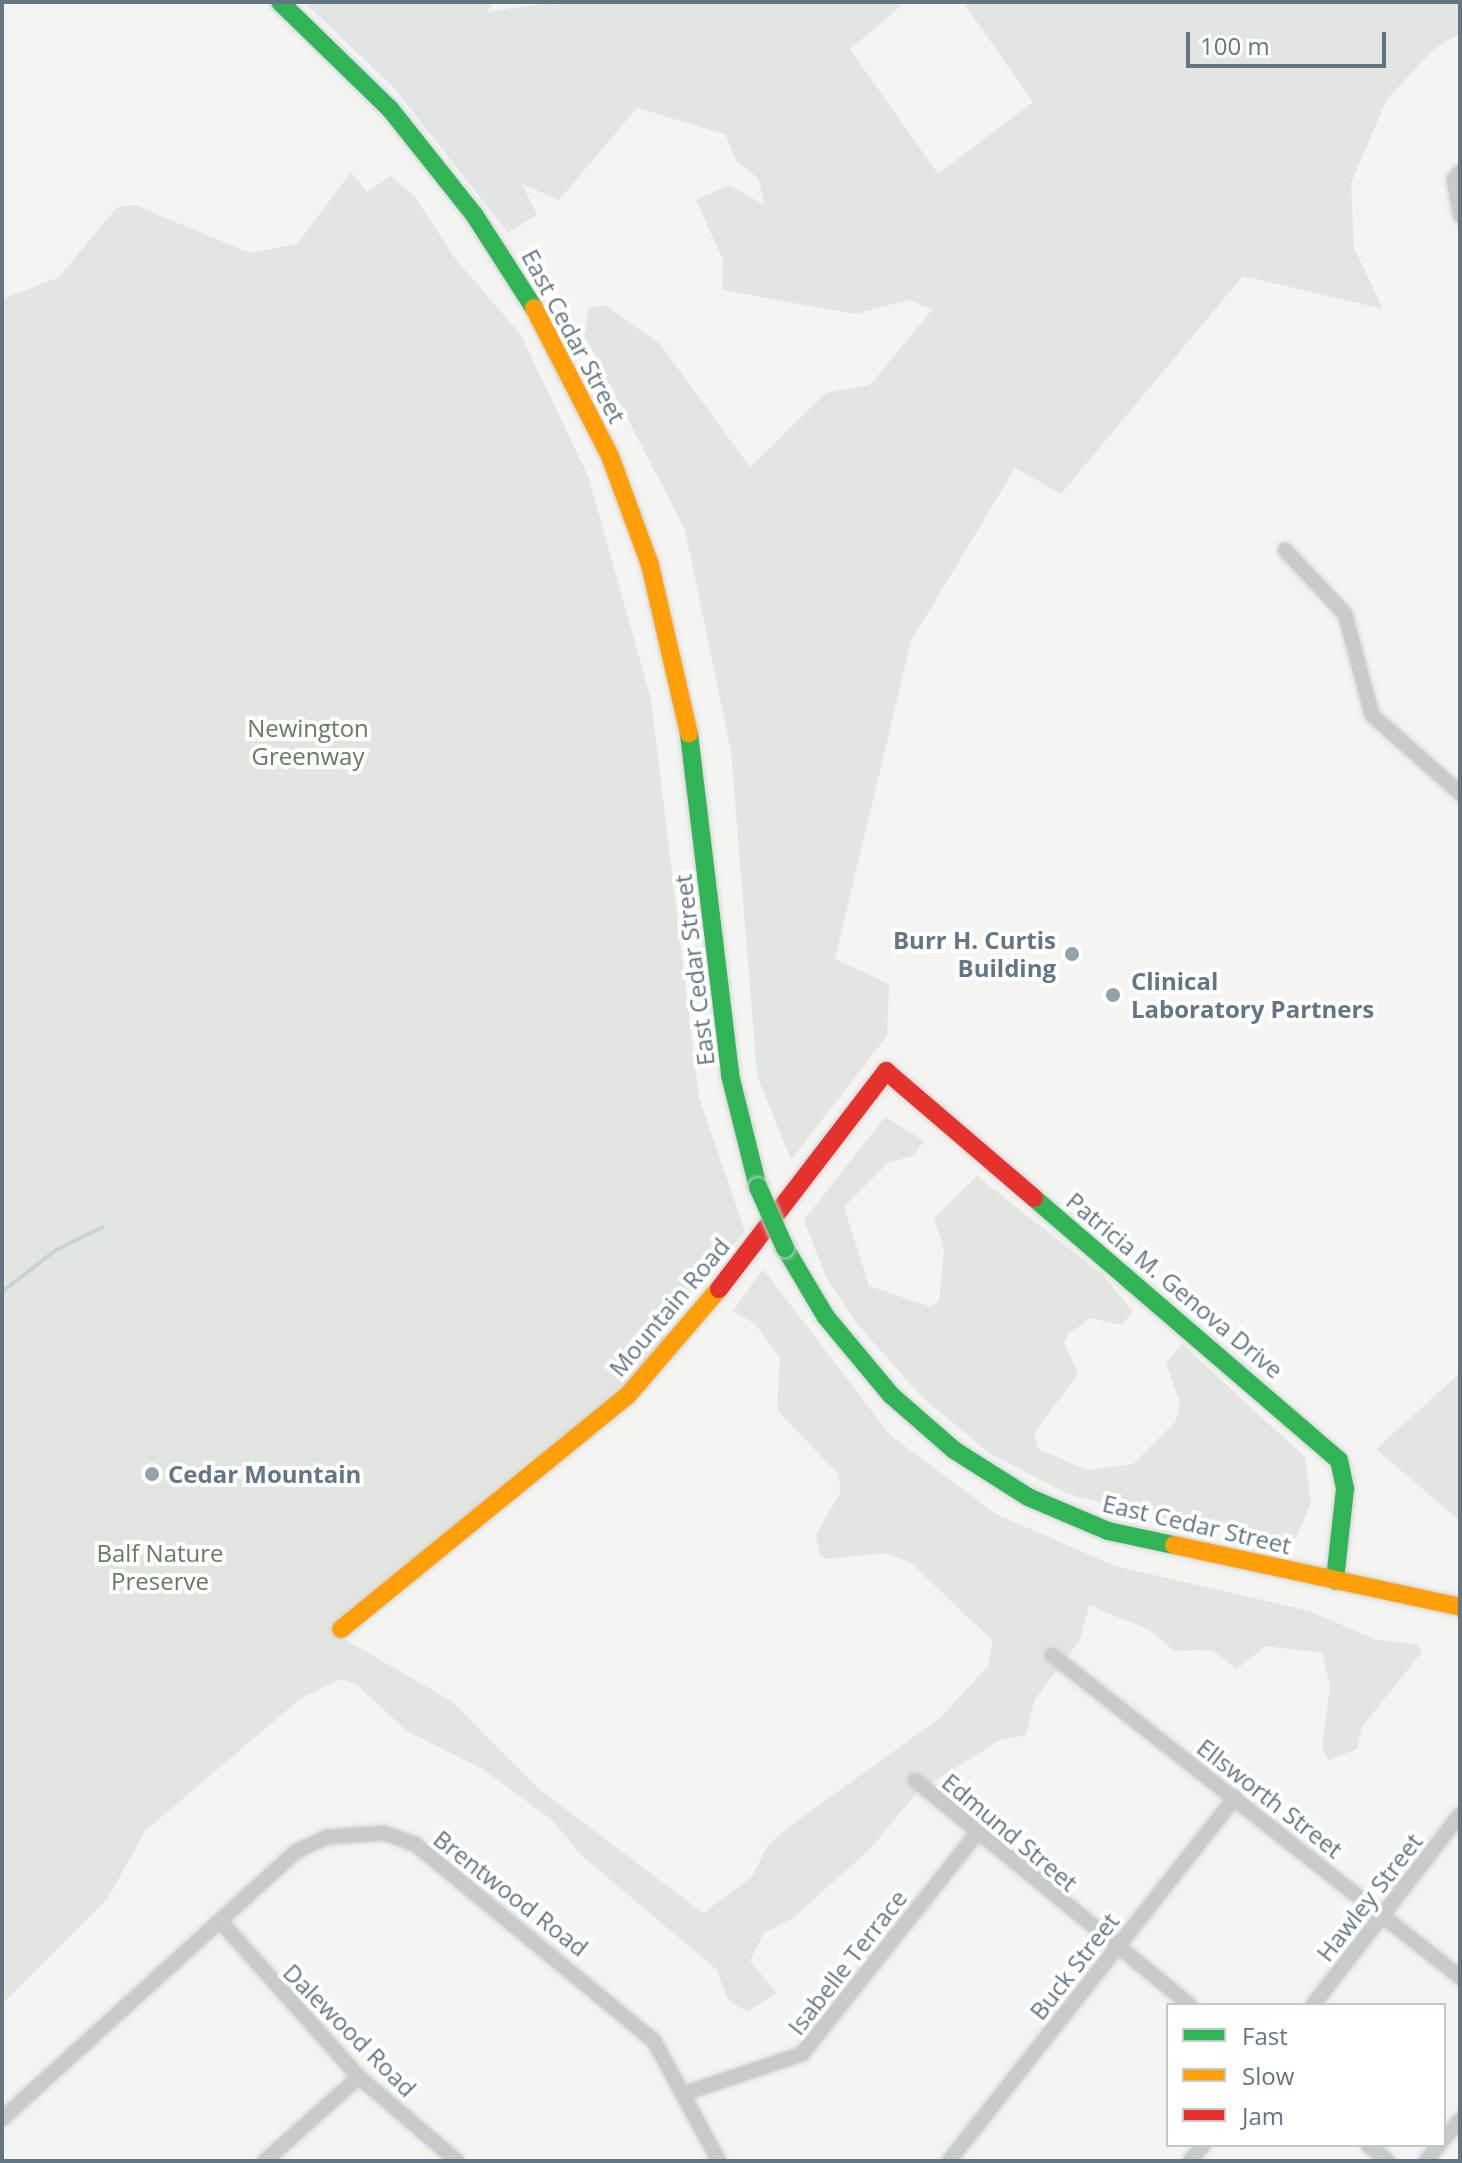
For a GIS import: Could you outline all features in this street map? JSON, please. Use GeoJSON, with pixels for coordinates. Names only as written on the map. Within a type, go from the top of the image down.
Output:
{"type":"FeatureCollection","features":[{"type":"Feature","properties":{"kind":"main road","name":"East Cedar Street"},"geometry":{"type":"LineString","coordinates":[[280,2],[390,109],[475,216],[549,332],[610,456],[650,565],[684,697],[728,1059],[758,1187],[785,1248],[826,1317],[882,1385],[1002,1482],[1108,1531],[1460,1607]]}},
{"type":"Feature","properties":{"kind":"main road","name":"Patricia M. Genova Drive"},"geometry":{"type":"LineString","coordinates":[[886,1071],[1339,1460],[1345,1489],[1335,1580]]}},
{"type":"Feature","properties":{"kind":"main road","name":"Mountain Road"},"geometry":{"type":"LineString","coordinates":[[341,1629],[628,1395],[686,1331],[886,1071]]}},
{"type":"Feature","properties":{"kind":"street"},"geometry":{"type":"LineString","coordinates":[[1460,172],[1460,215]]}},
{"type":"Feature","properties":{"kind":"street"},"geometry":{"type":"LineString","coordinates":[[1285,550],[1349,621],[1358,682],[1372,715],[1460,793]]}},
{"type":"Feature","properties":{"kind":"street","name":"Ellsworth Street"},"geometry":{"type":"LineString","coordinates":[[1052,1655],[1460,1977]]}},
{"type":"Feature","properties":{"kind":"street","name":"Edmund Street"},"geometry":{"type":"LineString","coordinates":[[915,1780],[975,1836],[1187,2003]]}},
{"type":"Feature","properties":{"kind":"street","name":"Buck Street"},"geometry":{"type":"LineString","coordinates":[[949,2161],[1235,1797]]}},
{"type":"Feature","properties":{"kind":"street","name":"Hawley Street"},"geometry":{"type":"LineString","coordinates":[[1315,2003],[1460,1815]]}},
{"type":"Feature","properties":{"kind":"street","name":"Brentwood Road"},"geometry":{"type":"LineString","coordinates":[[2,2119],[297,1851],[327,1837],[384,1833],[415,1844],[629,2016],[654,2041],[719,2161]]}},
{"type":"Feature","properties":{"kind":"street","name":"Isabelle Terrace"},"geometry":{"type":"LineString","coordinates":[[683,2094],[802,2054],[975,1836]]}},
{"type":"Feature","properties":{"kind":"street","name":"Dalewood Road"},"geometry":{"type":"LineString","coordinates":[[220,1921],[359,2077],[457,2161]]}},
{"type":"Feature","properties":{"kind":"street"},"geometry":{"type":"LineString","coordinates":[[265,2161],[359,2077]]}},
{"type":"Feature","properties":{"kind":"street"},"geometry":{"type":"LineString","coordinates":[[1446,2137],[1460,2120]]}},
{"type":"Feature","properties":{"kind":"street"},"geometry":{"type":"LineString","coordinates":[[1370,2147],[1388,2161]]}},
{"type":"Feature","properties":{"kind":"shaded area"},"geometry":{"type":"Polygon","coordinates":[[[304,2],[495,2],[487,12],[554,2],[563,39],[586,76],[590,109],[522,184],[537,215],[508,233],[394,88],[304,2]]]}},
{"type":"Feature","properties":{"kind":"green space"},"geometry":{"type":"Polygon","coordinates":[[[554,2],[906,2],[850,49],[938,174],[1033,102],[963,2],[1460,2],[1460,33],[1434,49],[1387,99],[1351,183],[1354,248],[1383,309],[1243,276],[1061,494],[1015,468],[911,641],[835,959],[889,984],[887,1036],[791,1160],[757,1075],[731,751],[685,530],[584,334],[589,308],[605,305],[660,344],[750,467],[826,393],[870,385],[932,310],[909,300],[855,314],[722,290],[723,260],[696,200],[729,185],[765,205],[758,178],[736,161],[725,134],[637,108],[559,200],[522,184],[589,109],[586,76],[563,39],[554,2]]]}},
{"type":"Feature","properties":{"kind":"green space"},"geometry":{"type":"Polygon","coordinates":[[[351,172],[367,192],[391,176],[415,197],[454,257],[521,335],[588,476],[651,699],[699,1097],[745,1232],[656,1331],[669,1339],[627,1390],[339,1636],[453,1702],[538,1788],[703,1913],[752,1877],[768,1845],[787,1828],[940,1718],[988,1666],[993,1641],[912,1564],[887,1553],[826,1559],[819,1553],[816,1535],[841,1491],[838,1474],[777,1410],[780,1358],[755,1324],[733,1311],[763,1269],[891,1436],[996,1514],[1115,1566],[1310,1611],[1376,1640],[1417,1644],[1422,1652],[1362,1727],[1357,1749],[1328,1760],[1322,1747],[1330,1687],[1322,1653],[1266,1646],[1237,1669],[1212,1650],[1174,1651],[1151,1631],[1089,1605],[1080,1640],[1035,1699],[1026,1735],[1000,1740],[918,1791],[871,1848],[793,1918],[763,1934],[750,1961],[777,1993],[747,2012],[728,2000],[717,1970],[581,1855],[552,1820],[481,1768],[407,1731],[357,1685],[341,1679],[300,1699],[145,1831],[108,1898],[2,2004],[2,299],[59,277],[117,207],[135,205],[250,253],[297,244],[351,172]]]}},
{"type":"Feature","properties":{"kind":"green space"},"geometry":{"type":"Polygon","coordinates":[[[885,1117],[924,1141],[914,1155],[888,1163],[844,1207],[869,1286],[931,1307],[939,1301],[944,1250],[934,1218],[977,1176],[1103,1275],[1133,1311],[1122,1325],[1091,1318],[1068,1334],[1064,1342],[1078,1374],[1034,1433],[1038,1449],[1087,1470],[1133,1464],[1176,1421],[1180,1403],[1166,1363],[1182,1344],[1305,1457],[1311,1503],[1296,1538],[1270,1545],[1068,1494],[989,1453],[922,1397],[857,1324],[826,1277],[804,1220],[885,1117]]]}},
{"type":"Feature","properties":{"kind":"green space"},"geometry":{"type":"Polygon","coordinates":[[[1460,1373],[1460,1521],[1376,1449],[1460,1373]]]}},
{"type":"Feature","properties":{"kind":"waterway"},"geometry":{"type":"LineString","coordinates":[[2,1292],[56,1250],[103,1227]]}},
{"type":"Feature","properties":{"kind":"traffic: fast"},"geometry":{"type":"LineString","coordinates":[[280,2],[390,109],[475,216],[534,308]]}},
{"type":"Feature","properties":{"kind":"traffic: fast"},"geometry":{"type":"LineString","coordinates":[[689,734],[730,1075],[758,1187]]}},
{"type":"Feature","properties":{"kind":"traffic: fast"},"geometry":{"type":"LineString","coordinates":[[758,1187],[785,1248]]}},
{"type":"Feature","properties":{"kind":"traffic: fast"},"geometry":{"type":"LineString","coordinates":[[1034,1198],[1339,1460],[1345,1489],[1335,1580]]}},
{"type":"Feature","properties":{"kind":"traffic: fast"},"geometry":{"type":"LineString","coordinates":[[785,1248],[826,1317],[891,1395],[954,1450],[1028,1497],[1108,1531],[1174,1545]]}},
{"type":"Feature","properties":{"kind":"traffic: slow"},"geometry":{"type":"LineString","coordinates":[[534,308],[610,456],[650,565],[689,734]]}},
{"type":"Feature","properties":{"kind":"traffic: slow"},"geometry":{"type":"LineString","coordinates":[[341,1629],[628,1395],[719,1289]]}},
{"type":"Feature","properties":{"kind":"traffic: slow"},"geometry":{"type":"LineString","coordinates":[[1174,1545],[1460,1607]]}},
{"type":"Feature","properties":{"kind":"traffic: jam"},"geometry":{"type":"LineString","coordinates":[[719,1289],[886,1071],[1034,1198]]}},
{"type":"Feature","properties":{"kind":"place","name":"Burr H. Curtis Building"},"geometry":{"type":"Point","coordinates":[1072,954]}},
{"type":"Feature","properties":{"kind":"place","name":"Clinical Laboratory Partners"},"geometry":{"type":"Point","coordinates":[1113,995]}},
{"type":"Feature","properties":{"kind":"place","name":"Cedar Mountain"},"geometry":{"type":"Point","coordinates":[152,1474]}},
{"type":"Feature","properties":{"kind":"park label","name":"Newington Greenway"},"geometry":{"type":"Point","coordinates":[308,742]}},
{"type":"Feature","properties":{"kind":"park label","name":"Balf Nature Preserve"},"geometry":{"type":"Point","coordinates":[160,1567]}}]}
